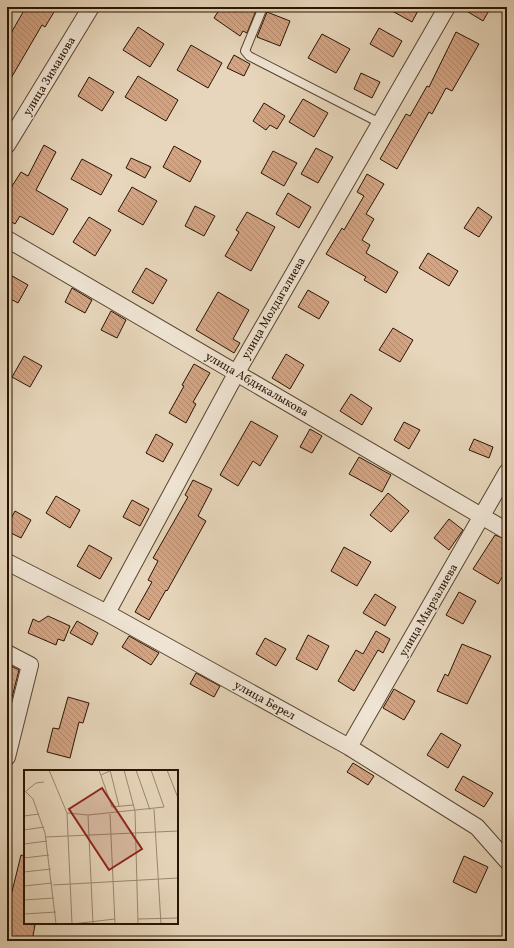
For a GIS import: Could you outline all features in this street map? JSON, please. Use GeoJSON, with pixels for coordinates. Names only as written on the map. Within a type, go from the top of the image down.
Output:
{"type":"FeatureCollection","features":[{"type":"Feature","properties":{"kind":"street","name":"улица Зиманова"},"geometry":{"type":"LineString","coordinates":[[7,145],[91,7]]}},
{"type":"Feature","properties":{"kind":"street","name":"улица Молдагалиева"},"geometry":{"type":"LineString","coordinates":[[107,613],[237,372],[447,7]]}},
{"type":"Feature","properties":{"kind":"street","name":"улица Абдикалыкова"},"geometry":{"type":"LineString","coordinates":[[7,239],[507,531]]}},
{"type":"Feature","properties":{"kind":"street","name":"улица Мырзалиева"},"geometry":{"type":"LineString","coordinates":[[349,747],[507,472]]}},
{"type":"Feature","properties":{"kind":"street","name":"улица Берел"},"geometry":{"type":"LineString","coordinates":[[7,562],[107,613],[349,747],[477,827],[507,861]]}},
{"type":"Feature","properties":{"kind":"street"},"geometry":{"type":"LineString","coordinates":[[7,653],[30,664],[7,758]]}},
{"type":"Feature","properties":{"kind":"lane"},"geometry":{"type":"LineString","coordinates":[[263,7],[245,51],[249,56],[380,123]]}},
{"type":"Feature","properties":{"kind":"building"},"geometry":{"type":"Polygon","coordinates":[[[26,7],[57,7],[45,27],[42,25],[7,85],[7,40],[26,7]]]}},
{"type":"Feature","properties":{"kind":"building"},"geometry":{"type":"Polygon","coordinates":[[[221,7],[257,8],[247,33],[243,31],[240,36],[214,18],[221,7]]]}},
{"type":"Feature","properties":{"kind":"building"},"geometry":{"type":"Polygon","coordinates":[[[385,7],[420,7],[412,22],[385,7]]]}},
{"type":"Feature","properties":{"kind":"building"},"geometry":{"type":"Polygon","coordinates":[[[460,7],[491,7],[483,21],[460,7]]]}},
{"type":"Feature","properties":{"kind":"building"},"geometry":{"type":"Polygon","coordinates":[[[267,12],[290,21],[280,46],[257,37],[267,12]]]}},
{"type":"Feature","properties":{"kind":"building"},"geometry":{"type":"Polygon","coordinates":[[[138,27],[164,44],[150,67],[123,50],[138,27]]]}},
{"type":"Feature","properties":{"kind":"building"},"geometry":{"type":"Polygon","coordinates":[[[379,28],[402,41],[393,57],[370,44],[379,28]]]}},
{"type":"Feature","properties":{"kind":"building"},"geometry":{"type":"Polygon","coordinates":[[[456,32],[479,44],[452,91],[446,88],[432,114],[429,112],[397,169],[380,159],[406,114],[410,116],[427,86],[429,87],[456,32]]]}},
{"type":"Feature","properties":{"kind":"building"},"geometry":{"type":"Polygon","coordinates":[[[322,34],[350,49],[336,73],[308,58],[322,34]]]}},
{"type":"Feature","properties":{"kind":"building"},"geometry":{"type":"Polygon","coordinates":[[[191,45],[222,63],[208,88],[177,70],[191,45]]]}},
{"type":"Feature","properties":{"kind":"building"},"geometry":{"type":"Polygon","coordinates":[[[234,55],[250,64],[244,76],[227,68],[234,55]]]}},
{"type":"Feature","properties":{"kind":"building"},"geometry":{"type":"Polygon","coordinates":[[[361,73],[380,82],[372,98],[354,89],[361,73]]]}},
{"type":"Feature","properties":{"kind":"building"},"geometry":{"type":"Polygon","coordinates":[[[138,76],[178,100],[166,121],[125,97],[138,76]]]}},
{"type":"Feature","properties":{"kind":"building"},"geometry":{"type":"Polygon","coordinates":[[[89,77],[114,92],[102,111],[78,96],[89,77]]]}},
{"type":"Feature","properties":{"kind":"building"},"geometry":{"type":"Polygon","coordinates":[[[303,99],[328,113],[314,137],[289,122],[303,99]]]}},
{"type":"Feature","properties":{"kind":"building"},"geometry":{"type":"Polygon","coordinates":[[[264,103],[285,116],[277,129],[270,125],[266,130],[253,121],[264,103]]]}},
{"type":"Feature","properties":{"kind":"building"},"geometry":{"type":"Polygon","coordinates":[[[44,145],[56,152],[36,190],[68,209],[53,235],[20,216],[15,224],[7,219],[7,194],[21,172],[28,176],[44,145]]]}},
{"type":"Feature","properties":{"kind":"building"},"geometry":{"type":"Polygon","coordinates":[[[174,146],[201,161],[190,182],[163,167],[174,146]]]}},
{"type":"Feature","properties":{"kind":"building"},"geometry":{"type":"Polygon","coordinates":[[[316,148],[333,157],[318,183],[301,174],[316,148]]]}},
{"type":"Feature","properties":{"kind":"building"},"geometry":{"type":"Polygon","coordinates":[[[273,151],[297,163],[284,186],[261,173],[273,151]]]}},
{"type":"Feature","properties":{"kind":"building"},"geometry":{"type":"Polygon","coordinates":[[[131,158],[151,167],[145,178],[126,168],[131,158]]]}},
{"type":"Feature","properties":{"kind":"building"},"geometry":{"type":"Polygon","coordinates":[[[82,159],[112,175],[101,195],[71,179],[82,159]]]}},
{"type":"Feature","properties":{"kind":"building"},"geometry":{"type":"Polygon","coordinates":[[[367,174],[384,184],[366,214],[374,219],[362,240],[370,245],[366,253],[398,272],[386,293],[364,280],[366,277],[326,254],[342,228],[344,230],[364,196],[357,192],[367,174]]]}},
{"type":"Feature","properties":{"kind":"building"},"geometry":{"type":"Polygon","coordinates":[[[132,187],[157,201],[143,225],[118,211],[132,187]]]}},
{"type":"Feature","properties":{"kind":"building"},"geometry":{"type":"Polygon","coordinates":[[[288,193],[311,207],[299,228],[276,214],[288,193]]]}},
{"type":"Feature","properties":{"kind":"building"},"geometry":{"type":"Polygon","coordinates":[[[195,206],[215,216],[204,236],[185,226],[195,206]]]}},
{"type":"Feature","properties":{"kind":"building"},"geometry":{"type":"Polygon","coordinates":[[[478,207],[492,217],[479,237],[464,228],[478,207]]]}},
{"type":"Feature","properties":{"kind":"building"},"geometry":{"type":"Polygon","coordinates":[[[247,212],[275,227],[251,271],[225,256],[239,232],[236,230],[247,212]]]}},
{"type":"Feature","properties":{"kind":"building"},"geometry":{"type":"Polygon","coordinates":[[[89,217],[111,230],[95,256],[73,242],[89,217]]]}},
{"type":"Feature","properties":{"kind":"building"},"geometry":{"type":"Polygon","coordinates":[[[428,253],[458,271],[449,286],[419,268],[428,253]]]}},
{"type":"Feature","properties":{"kind":"building"},"geometry":{"type":"Polygon","coordinates":[[[146,268],[167,280],[153,304],[132,292],[146,268]]]}},
{"type":"Feature","properties":{"kind":"building"},"geometry":{"type":"Polygon","coordinates":[[[7,273],[28,285],[18,303],[7,297],[7,273]]]}},
{"type":"Feature","properties":{"kind":"building"},"geometry":{"type":"Polygon","coordinates":[[[72,288],[92,300],[85,313],[65,302],[72,288]]]}},
{"type":"Feature","properties":{"kind":"building"},"geometry":{"type":"Polygon","coordinates":[[[308,290],[329,302],[319,319],[298,307],[308,290]]]}},
{"type":"Feature","properties":{"kind":"building"},"geometry":{"type":"Polygon","coordinates":[[[218,292],[249,310],[233,339],[240,343],[234,353],[196,330],[218,292]]]}},
{"type":"Feature","properties":{"kind":"building"},"geometry":{"type":"Polygon","coordinates":[[[111,311],[126,320],[117,338],[101,330],[111,311]]]}},
{"type":"Feature","properties":{"kind":"building"},"geometry":{"type":"Polygon","coordinates":[[[393,328],[413,340],[400,362],[379,350],[393,328]]]}},
{"type":"Feature","properties":{"kind":"building"},"geometry":{"type":"Polygon","coordinates":[[[286,354],[304,365],[290,389],[272,378],[286,354]]]}},
{"type":"Feature","properties":{"kind":"building"},"geometry":{"type":"Polygon","coordinates":[[[24,356],[42,366],[30,387],[12,377],[24,356]]]}},
{"type":"Feature","properties":{"kind":"building"},"geometry":{"type":"Polygon","coordinates":[[[194,364],[210,373],[193,402],[196,404],[186,423],[169,413],[194,364]]]}},
{"type":"Feature","properties":{"kind":"building"},"geometry":{"type":"Polygon","coordinates":[[[351,394],[372,408],[362,425],[340,411],[351,394]]]}},
{"type":"Feature","properties":{"kind":"building"},"geometry":{"type":"Polygon","coordinates":[[[251,421],[278,436],[260,466],[253,461],[238,486],[220,475],[251,421]]]}},
{"type":"Feature","properties":{"kind":"building"},"geometry":{"type":"Polygon","coordinates":[[[404,422],[420,430],[409,449],[394,440],[404,422]]]}},
{"type":"Feature","properties":{"kind":"building"},"geometry":{"type":"Polygon","coordinates":[[[310,429],[322,436],[312,453],[300,447],[310,429]]]}},
{"type":"Feature","properties":{"kind":"building"},"geometry":{"type":"Polygon","coordinates":[[[156,434],[173,444],[163,462],[146,453],[156,434]]]}},
{"type":"Feature","properties":{"kind":"building"},"geometry":{"type":"Polygon","coordinates":[[[474,439],[493,447],[489,458],[469,450],[474,439]]]}},
{"type":"Feature","properties":{"kind":"building"},"geometry":{"type":"Polygon","coordinates":[[[359,457],[391,475],[382,492],[349,474],[359,457]]]}},
{"type":"Feature","properties":{"kind":"building"},"geometry":{"type":"Polygon","coordinates":[[[193,480],[212,489],[198,516],[206,521],[149,620],[135,612],[152,582],[148,580],[158,561],[153,558],[188,497],[185,495],[193,480]]]}},
{"type":"Feature","properties":{"kind":"building"},"geometry":{"type":"Polygon","coordinates":[[[388,493],[409,511],[391,532],[370,515],[388,493]]]}},
{"type":"Feature","properties":{"kind":"building"},"geometry":{"type":"Polygon","coordinates":[[[56,496],[80,510],[70,528],[46,513],[56,496]]]}},
{"type":"Feature","properties":{"kind":"building"},"geometry":{"type":"Polygon","coordinates":[[[132,500],[149,509],[140,526],[123,517],[132,500]]]}},
{"type":"Feature","properties":{"kind":"building"},"geometry":{"type":"Polygon","coordinates":[[[15,511],[31,520],[21,538],[7,531],[7,526],[15,511]]]}},
{"type":"Feature","properties":{"kind":"building"},"geometry":{"type":"Polygon","coordinates":[[[449,519],[463,530],[449,550],[434,538],[449,519]]]}},
{"type":"Feature","properties":{"kind":"building"},"geometry":{"type":"Polygon","coordinates":[[[495,535],[507,540],[507,569],[498,584],[473,569],[495,535]]]}},
{"type":"Feature","properties":{"kind":"building"},"geometry":{"type":"Polygon","coordinates":[[[89,545],[112,558],[100,579],[77,566],[89,545]]]}},
{"type":"Feature","properties":{"kind":"building"},"geometry":{"type":"Polygon","coordinates":[[[344,547],[371,562],[357,586],[331,571],[344,547]]]}},
{"type":"Feature","properties":{"kind":"building"},"geometry":{"type":"Polygon","coordinates":[[[459,592],[476,601],[463,624],[446,615],[459,592]]]}},
{"type":"Feature","properties":{"kind":"building"},"geometry":{"type":"Polygon","coordinates":[[[375,594],[396,607],[385,626],[363,613],[375,594]]]}},
{"type":"Feature","properties":{"kind":"building"},"geometry":{"type":"Polygon","coordinates":[[[48,616],[70,626],[64,641],[58,639],[56,645],[28,633],[33,619],[39,622],[48,616]]]}},
{"type":"Feature","properties":{"kind":"building"},"geometry":{"type":"Polygon","coordinates":[[[77,621],[98,633],[92,645],[70,633],[77,621]]]}},
{"type":"Feature","properties":{"kind":"building"},"geometry":{"type":"Polygon","coordinates":[[[376,631],[390,639],[383,653],[378,650],[354,691],[338,681],[356,650],[363,654],[376,631]]]}},
{"type":"Feature","properties":{"kind":"building"},"geometry":{"type":"Polygon","coordinates":[[[308,635],[329,646],[317,670],[296,659],[308,635]]]}},
{"type":"Feature","properties":{"kind":"building"},"geometry":{"type":"Polygon","coordinates":[[[129,636],[159,653],[151,665],[122,647],[129,636]]]}},
{"type":"Feature","properties":{"kind":"building"},"geometry":{"type":"Polygon","coordinates":[[[265,638],[286,649],[276,666],[256,654],[265,638]]]}},
{"type":"Feature","properties":{"kind":"building"},"geometry":{"type":"Polygon","coordinates":[[[462,644],[491,656],[467,704],[437,691],[445,674],[448,676],[462,644]]]}},
{"type":"Feature","properties":{"kind":"building"},"geometry":{"type":"Polygon","coordinates":[[[7,664],[19,670],[8,713],[7,713],[7,664]]]}},
{"type":"Feature","properties":{"kind":"building"},"geometry":{"type":"Polygon","coordinates":[[[196,673],[220,686],[214,697],[190,684],[196,673]]]}},
{"type":"Feature","properties":{"kind":"building"},"geometry":{"type":"Polygon","coordinates":[[[394,689],[415,701],[404,720],[383,708],[394,689]]]}},
{"type":"Feature","properties":{"kind":"building"},"geometry":{"type":"Polygon","coordinates":[[[68,697],[89,703],[83,723],[79,722],[70,758],[47,752],[53,728],[59,729],[68,697]]]}},
{"type":"Feature","properties":{"kind":"building"},"geometry":{"type":"Polygon","coordinates":[[[441,733],[461,745],[448,768],[427,755],[441,733]]]}},
{"type":"Feature","properties":{"kind":"building"},"geometry":{"type":"Polygon","coordinates":[[[353,763],[374,776],[368,785],[347,772],[353,763]]]}},
{"type":"Feature","properties":{"kind":"building"},"geometry":{"type":"Polygon","coordinates":[[[463,776],[493,793],[484,807],[455,790],[463,776]]]}},
{"type":"Feature","properties":{"kind":"building"},"geometry":{"type":"Polygon","coordinates":[[[21,855],[24,856],[24,924],[35,925],[32,941],[7,941],[7,912],[21,855]]]}},
{"type":"Feature","properties":{"kind":"building"},"geometry":{"type":"Polygon","coordinates":[[[464,856],[488,867],[476,893],[453,882],[464,856]]]}}]}
